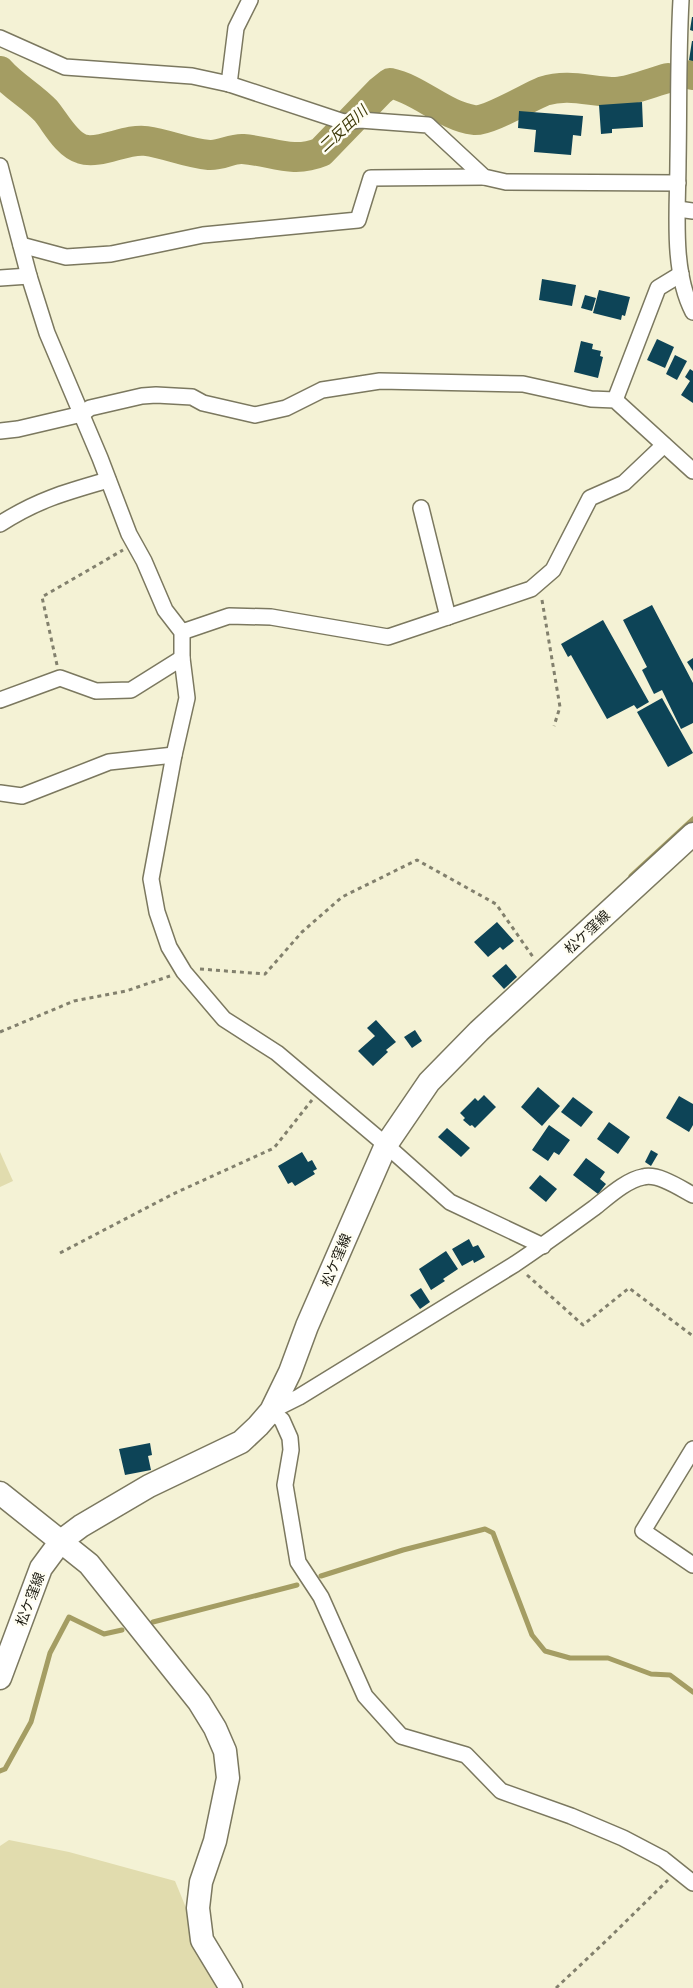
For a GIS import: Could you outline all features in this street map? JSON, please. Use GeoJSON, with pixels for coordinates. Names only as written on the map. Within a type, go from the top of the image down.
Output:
{"type":"FeatureCollection","features":[{"type":"Feature","properties":{"kind":"street"},"geometry":{"type":"LineString","coordinates":[[229,84],[236,28],[250,0]]}},
{"type":"Feature","properties":{"kind":"street"},"geometry":{"type":"LineString","coordinates":[[681,0],[678,209],[681,274],[688,302],[693,312]]}},
{"type":"Feature","properties":{"kind":"street"},"geometry":{"type":"LineString","coordinates":[[0,38],[65,67],[192,76],[229,84],[344,122],[360,120],[428,125],[484,177]]}},
{"type":"Feature","properties":{"kind":"street"},"geometry":{"type":"LineString","coordinates":[[0,166],[28,276],[47,333],[134,543],[144,561],[165,610],[182,632],[182,658],[187,698],[174,755],[151,879],[156,912],[169,947],[184,972],[224,1019],[277,1053],[386,1144],[450,1202],[543,1246]]}},
{"type":"Feature","properties":{"kind":"street"},"geometry":{"type":"LineString","coordinates":[[21,246],[66,257],[111,254],[203,235],[358,220],[371,178],[484,177],[506,182],[678,183]]}},
{"type":"Feature","properties":{"kind":"street"},"geometry":{"type":"LineString","coordinates":[[678,209],[693,211]]}},
{"type":"Feature","properties":{"kind":"street"},"geometry":{"type":"LineString","coordinates":[[615,400],[658,288],[681,274]]}},
{"type":"Feature","properties":{"kind":"street"},"geometry":{"type":"LineString","coordinates":[[0,278],[28,276]]}},
{"type":"Feature","properties":{"kind":"street"},"geometry":{"type":"LineString","coordinates":[[0,431],[18,429],[82,414],[90,408],[142,396],[192,397],[203,403],[255,415],[286,408],[322,390],[380,381],[523,384],[592,399],[615,400],[664,445],[677,454],[693,471]]}},
{"type":"Feature","properties":{"kind":"street"},"geometry":{"type":"LineString","coordinates":[[182,632],[229,616],[271,617],[388,637],[531,589],[553,570],[590,498],[624,482],[664,445]]}},
{"type":"Feature","properties":{"kind":"street"},"geometry":{"type":"LineString","coordinates":[[0,524],[25,508],[64,492],[108,480]]}},
{"type":"Feature","properties":{"kind":"street"},"geometry":{"type":"LineString","coordinates":[[421,508],[448,617]]}},
{"type":"Feature","properties":{"kind":"street"},"geometry":{"type":"LineString","coordinates":[[0,700],[60,678],[96,691],[131,690],[182,658]]}},
{"type":"Feature","properties":{"kind":"street"},"geometry":{"type":"LineString","coordinates":[[0,793],[22,796],[109,762],[174,755]]}},
{"type":"Feature","properties":{"kind":"street","name":"松ケ窪線"},"geometry":{"type":"LineString","coordinates":[[0,1678],[40,1568],[61,1541],[81,1526],[149,1486],[241,1442],[271,1411],[290,1372],[311,1317],[386,1144],[429,1082],[479,1031],[693,834]]}},
{"type":"Feature","properties":{"kind":"street"},"geometry":{"type":"LineString","coordinates":[[693,1195],[657,1178],[643,1176],[622,1187],[543,1246],[515,1264],[299,1396],[271,1411],[282,1420],[290,1438],[291,1450],[285,1486],[298,1562],[321,1597],[365,1696],[401,1736],[466,1755],[502,1791],[571,1816],[623,1838],[663,1859],[693,1883]]}},
{"type":"Feature","properties":{"kind":"street"},"geometry":{"type":"LineString","coordinates":[[693,1449],[643,1531],[693,1565]]}},
{"type":"Feature","properties":{"kind":"street"},"geometry":{"type":"LineString","coordinates":[[0,1493],[89,1564],[198,1702],[215,1728],[225,1751],[228,1778],[215,1840],[201,1882],[198,1908],[202,1940],[230,1988]]}},
{"type":"Feature","properties":{"kind":"path"},"geometry":{"type":"LineString","coordinates":[[60,678],[42,597],[134,543]]}},
{"type":"Feature","properties":{"kind":"path"},"geometry":{"type":"LineString","coordinates":[[540,582],[560,707],[554,726]]}},
{"type":"Feature","properties":{"kind":"path"},"geometry":{"type":"LineString","coordinates":[[0,1032],[74,1001],[126,992],[184,972],[200,969],[265,974],[302,932],[342,897],[417,860],[496,904],[544,972]]}},
{"type":"Feature","properties":{"kind":"path"},"geometry":{"type":"LineString","coordinates":[[60,1253],[173,1194],[274,1148],[320,1090]]}},
{"type":"Feature","properties":{"kind":"path"},"geometry":{"type":"LineString","coordinates":[[515,1264],[583,1325],[628,1288],[693,1336]]}},
{"type":"Feature","properties":{"kind":"path"},"geometry":{"type":"LineString","coordinates":[[556,1988],[677,1871]]}},
{"type":"Feature","properties":{"kind":"shaded area"},"geometry":{"type":"Polygon","coordinates":[[[0,1152],[13,1181],[0,1187],[0,1152]]]}},
{"type":"Feature","properties":{"kind":"shaded area"},"geometry":{"type":"Polygon","coordinates":[[[9,1840],[69,1852],[175,1881],[219,1988],[0,1988],[0,1846],[9,1840]]]}},
{"type":"Feature","properties":{"kind":"building"},"geometry":{"type":"Polygon","coordinates":[[[693,17],[693,31],[690,30],[693,17]]]}},
{"type":"Feature","properties":{"kind":"building"},"geometry":{"type":"Polygon","coordinates":[[[693,41],[693,61],[689,60],[693,41]]]}},
{"type":"Feature","properties":{"kind":"building"},"geometry":{"type":"Polygon","coordinates":[[[642,102],[643,127],[612,129],[612,133],[601,134],[599,105],[642,102]]]}},
{"type":"Feature","properties":{"kind":"building"},"geometry":{"type":"Polygon","coordinates":[[[519,111],[583,116],[581,136],[573,135],[571,155],[534,152],[536,130],[518,128],[519,111]]]}},
{"type":"Feature","properties":{"kind":"building"},"geometry":{"type":"Polygon","coordinates":[[[542,279],[576,285],[572,306],[539,300],[542,279]]]}},
{"type":"Feature","properties":{"kind":"building"},"geometry":{"type":"Polygon","coordinates":[[[599,290],[630,297],[625,316],[622,315],[621,320],[593,313],[599,290]]]}},
{"type":"Feature","properties":{"kind":"building"},"geometry":{"type":"Polygon","coordinates":[[[585,295],[596,298],[592,311],[581,308],[585,295]]]}},
{"type":"Feature","properties":{"kind":"building"},"geometry":{"type":"Polygon","coordinates":[[[657,339],[674,347],[665,368],[647,360],[657,339]]]}},
{"type":"Feature","properties":{"kind":"building"},"geometry":{"type":"Polygon","coordinates":[[[581,341],[593,344],[592,349],[601,351],[600,356],[603,357],[598,378],[574,372],[581,341]]]}},
{"type":"Feature","properties":{"kind":"building"},"geometry":{"type":"Polygon","coordinates":[[[675,355],[687,361],[677,380],[666,374],[675,355]]]}},
{"type":"Feature","properties":{"kind":"building"},"geometry":{"type":"Polygon","coordinates":[[[690,369],[693,371],[693,403],[681,395],[690,381],[685,377],[690,369]]]}},
{"type":"Feature","properties":{"kind":"building"},"geometry":{"type":"Polygon","coordinates":[[[652,605],[693,683],[693,723],[681,729],[662,690],[654,694],[642,670],[647,667],[623,620],[652,605]]]}},
{"type":"Feature","properties":{"kind":"building"},"geometry":{"type":"Polygon","coordinates":[[[603,620],[649,702],[637,709],[634,705],[607,719],[571,655],[568,657],[561,644],[603,620]]]}},
{"type":"Feature","properties":{"kind":"building"},"geometry":{"type":"Polygon","coordinates":[[[693,658],[693,671],[687,662],[693,658]]]}},
{"type":"Feature","properties":{"kind":"building"},"geometry":{"type":"Polygon","coordinates":[[[662,698],[693,753],[668,767],[637,712],[662,698]]]}},
{"type":"Feature","properties":{"kind":"building"},"geometry":{"type":"Polygon","coordinates":[[[497,922],[514,941],[503,950],[500,947],[488,957],[474,942],[497,922]]]}},
{"type":"Feature","properties":{"kind":"building"},"geometry":{"type":"Polygon","coordinates":[[[506,964],[517,977],[504,989],[492,976],[506,964]]]}},
{"type":"Feature","properties":{"kind":"building"},"geometry":{"type":"Polygon","coordinates":[[[376,1020],[396,1042],[386,1050],[388,1052],[373,1066],[358,1051],[375,1036],[367,1028],[376,1020]]]}},
{"type":"Feature","properties":{"kind":"building"},"geometry":{"type":"Polygon","coordinates":[[[415,1030],[422,1041],[412,1048],[404,1037],[415,1030]]]}},
{"type":"Feature","properties":{"kind":"building"},"geometry":{"type":"Polygon","coordinates":[[[538,1087],[560,1106],[542,1126],[521,1107],[538,1087]]]}},
{"type":"Feature","properties":{"kind":"building"},"geometry":{"type":"Polygon","coordinates":[[[484,1095],[496,1107],[475,1128],[463,1120],[465,1118],[460,1113],[475,1098],[478,1101],[484,1095]]]}},
{"type":"Feature","properties":{"kind":"building"},"geometry":{"type":"Polygon","coordinates":[[[679,1096],[693,1104],[693,1125],[689,1132],[666,1118],[679,1096]]]}},
{"type":"Feature","properties":{"kind":"building"},"geometry":{"type":"Polygon","coordinates":[[[573,1097],[593,1112],[581,1127],[561,1112],[573,1097]]]}},
{"type":"Feature","properties":{"kind":"building"},"geometry":{"type":"Polygon","coordinates":[[[609,1122],[630,1137],[618,1154],[597,1139],[609,1122]]]}},
{"type":"Feature","properties":{"kind":"building"},"geometry":{"type":"Polygon","coordinates":[[[549,1125],[570,1140],[559,1155],[554,1152],[548,1161],[532,1150],[549,1125]]]}},
{"type":"Feature","properties":{"kind":"building"},"geometry":{"type":"Polygon","coordinates":[[[447,1128],[470,1148],[461,1157],[438,1137],[447,1128]]]}},
{"type":"Feature","properties":{"kind":"building"},"geometry":{"type":"Polygon","coordinates":[[[651,1150],[658,1154],[651,1166],[645,1162],[651,1150]]]}},
{"type":"Feature","properties":{"kind":"building"},"geometry":{"type":"Polygon","coordinates":[[[302,1152],[308,1162],[312,1160],[317,1169],[313,1171],[315,1174],[295,1186],[292,1182],[288,1184],[278,1166],[302,1152]]]}},
{"type":"Feature","properties":{"kind":"building"},"geometry":{"type":"Polygon","coordinates":[[[586,1158],[605,1172],[600,1179],[606,1184],[598,1194],[573,1175],[586,1158]]]}},
{"type":"Feature","properties":{"kind":"building"},"geometry":{"type":"Polygon","coordinates":[[[540,1175],[557,1189],[546,1202],[529,1188],[540,1175]]]}},
{"type":"Feature","properties":{"kind":"building"},"geometry":{"type":"Polygon","coordinates":[[[469,1239],[473,1247],[478,1245],[485,1257],[474,1263],[473,1260],[462,1266],[452,1249],[469,1239]]]}},
{"type":"Feature","properties":{"kind":"building"},"geometry":{"type":"Polygon","coordinates":[[[446,1251],[458,1269],[431,1290],[419,1269],[446,1251]]]}},
{"type":"Feature","properties":{"kind":"building"},"geometry":{"type":"Polygon","coordinates":[[[421,1288],[430,1302],[420,1309],[410,1295],[421,1288]]]}},
{"type":"Feature","properties":{"kind":"building"},"geometry":{"type":"Polygon","coordinates":[[[150,1443],[152,1455],[148,1456],[151,1470],[125,1475],[119,1449],[150,1443]]]}},
{"type":"Feature","properties":{"kind":"waterway","name":"二反田川"},"geometry":{"type":"LineString","coordinates":[[0,71],[46,111],[71,143],[82,149],[96,150],[130,142],[146,141],[209,155],[243,149],[291,157],[301,157],[321,152],[390,83],[401,86],[463,118],[480,120],[544,91],[571,88],[616,92],[668,78]]}},
{"type":"Feature","properties":{"kind":"waterway"},"geometry":{"type":"LineString","coordinates":[[631,876],[693,819]]}},
{"type":"Feature","properties":{"kind":"waterway"},"geometry":{"type":"LineString","coordinates":[[321,1576],[403,1550],[485,1529],[493,1533],[532,1635],[545,1651],[570,1658],[608,1658],[651,1674],[670,1675],[693,1692]]}},
{"type":"Feature","properties":{"kind":"waterway"},"geometry":{"type":"LineString","coordinates":[[153,1622],[297,1585]]}},
{"type":"Feature","properties":{"kind":"waterway"},"geometry":{"type":"LineString","coordinates":[[0,1771],[5,1769],[31,1722],[50,1653],[69,1617],[104,1634],[122,1630]]}}]}
